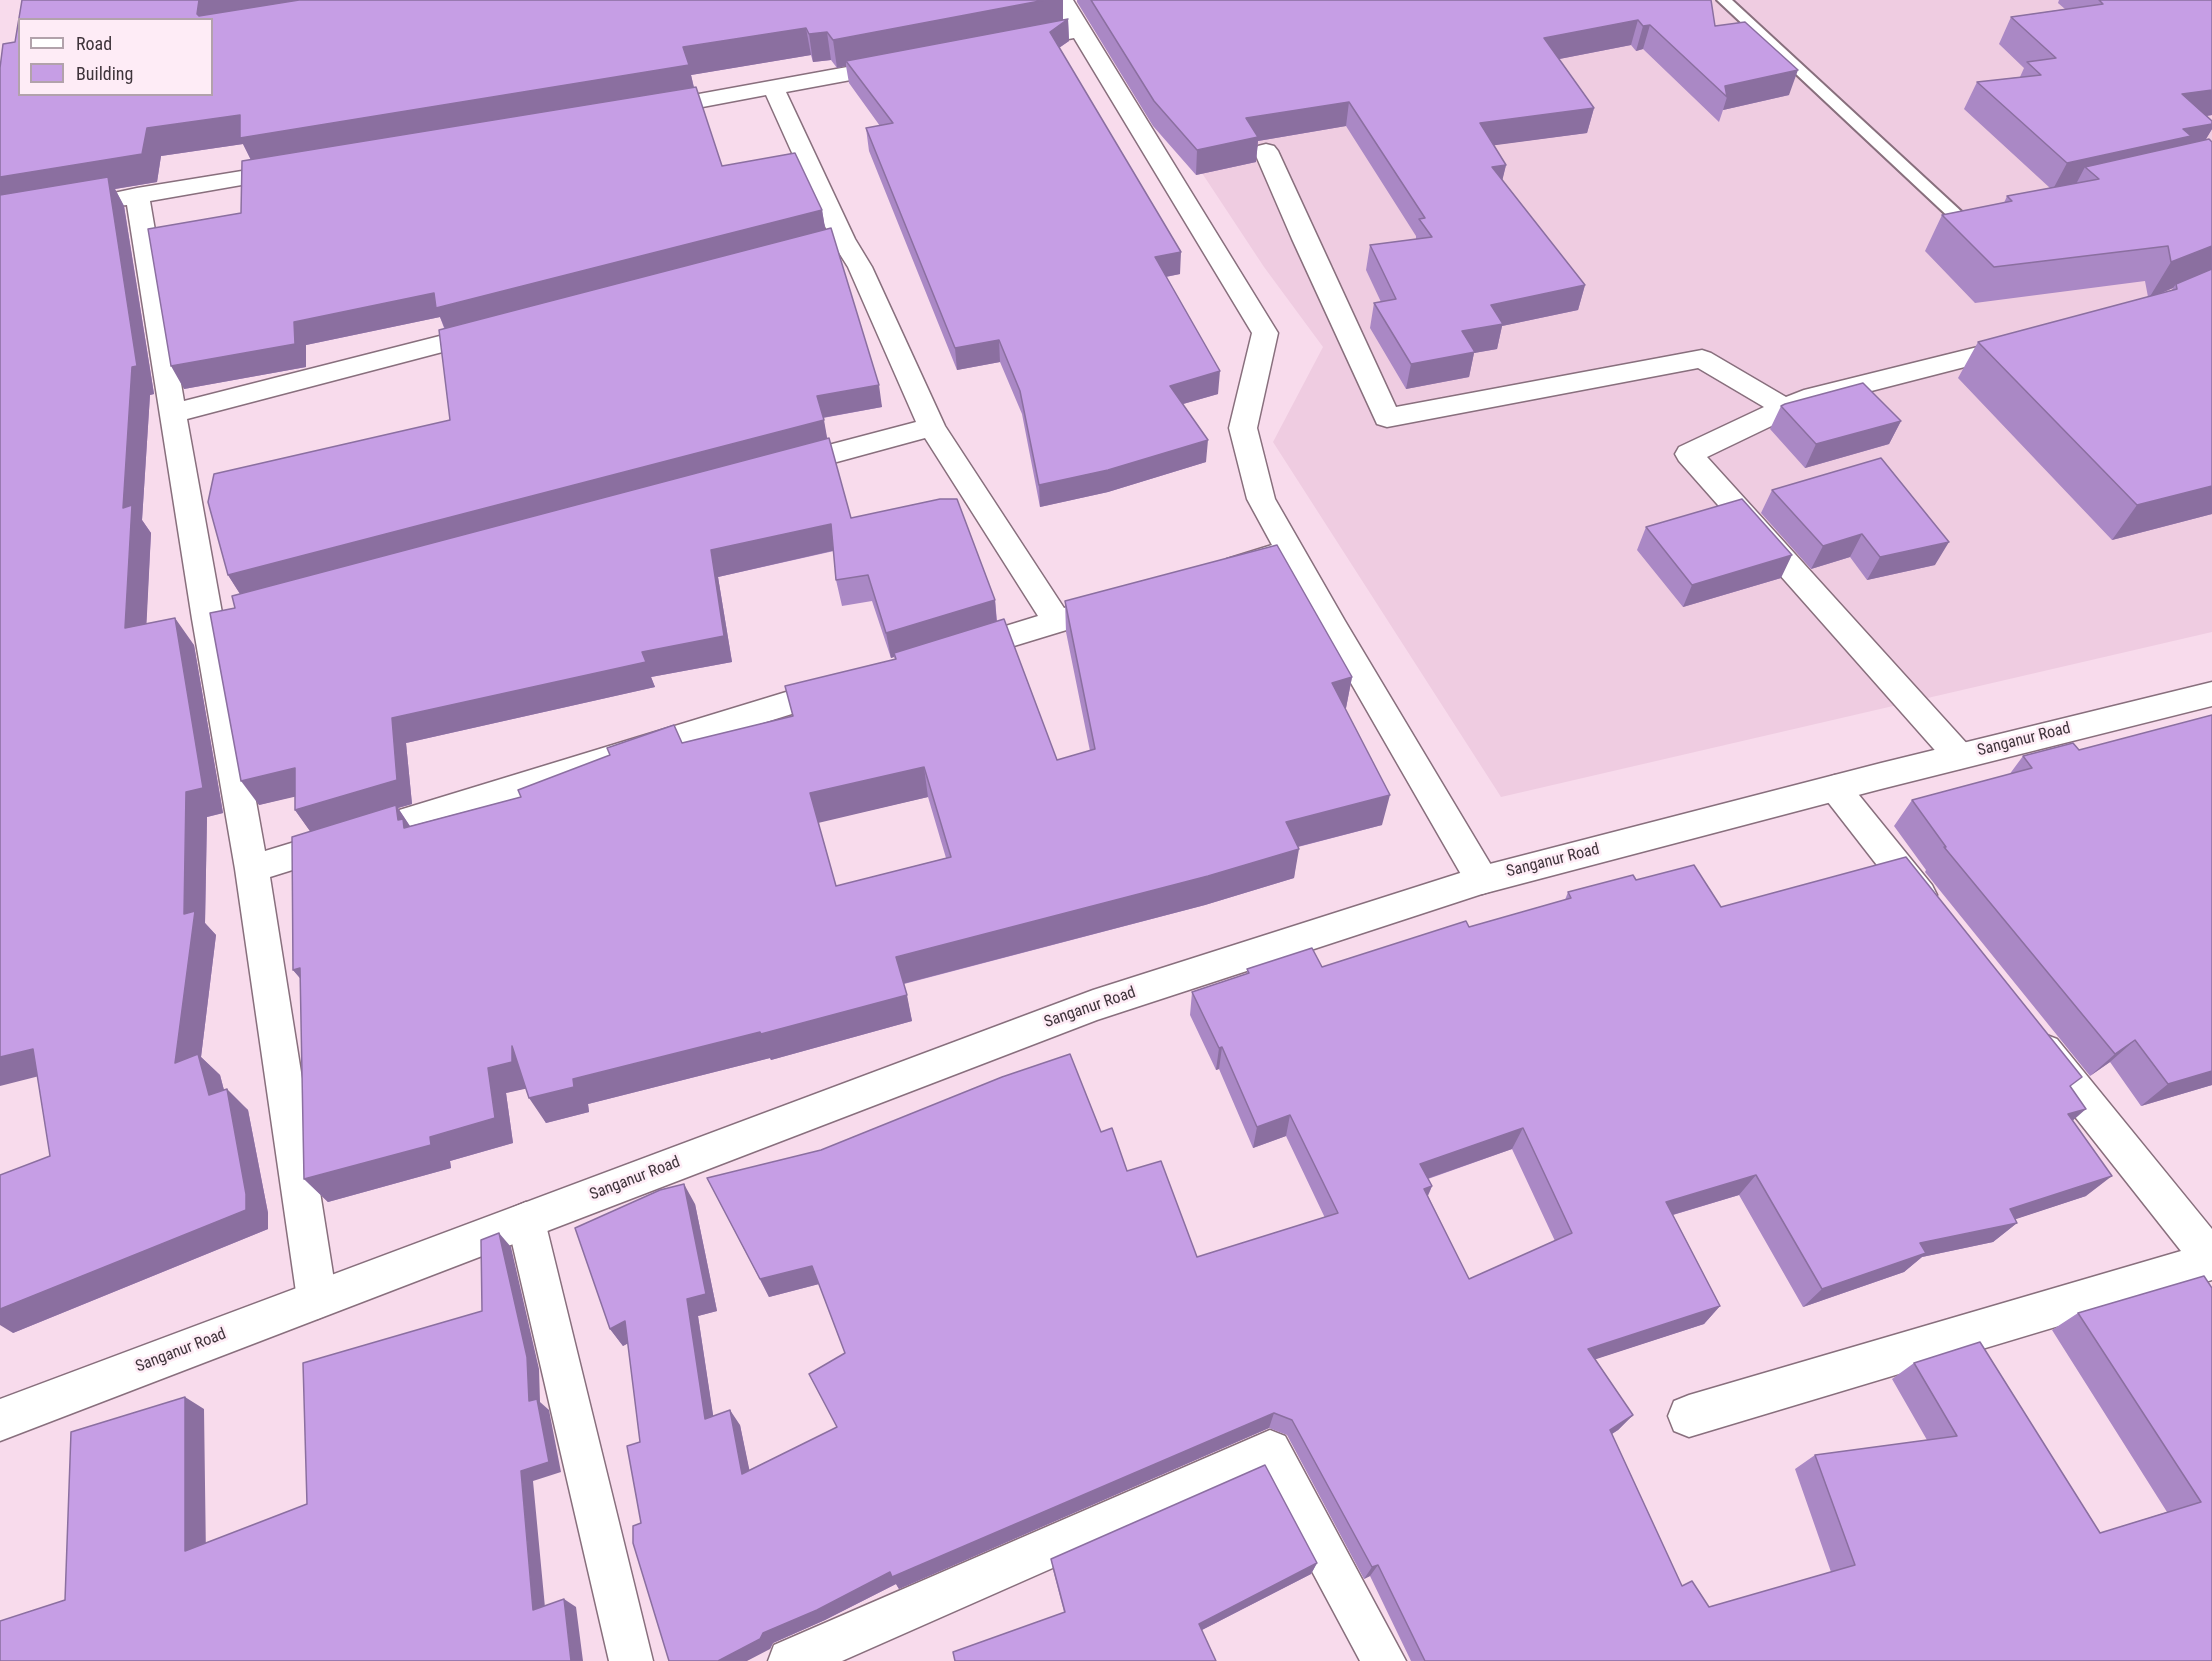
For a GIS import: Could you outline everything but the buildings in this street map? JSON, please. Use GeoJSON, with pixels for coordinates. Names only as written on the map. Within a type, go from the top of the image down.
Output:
{"type":"FeatureCollection","features":[{"type":"Feature","properties":{"kind":"street"},"geometry":{"type":"LineString","coordinates":[[1062,0],[1265,333],[1243,428],[1261,499],[1482,880]]}},
{"type":"Feature","properties":{"kind":"street"},"geometry":{"type":"LineString","coordinates":[[1001,45],[1081,30]]}},
{"type":"Feature","properties":{"kind":"street"},"geometry":{"type":"LineString","coordinates":[[636,112],[910,63]]}},
{"type":"Feature","properties":{"kind":"street"},"geometry":{"type":"LineString","coordinates":[[774,89],[843,239],[860,267],[932,427],[1057,621]]}},
{"type":"Feature","properties":{"kind":"street"},"geometry":{"type":"LineString","coordinates":[[1266,151],[1387,418],[1702,358],[1785,408]]}},
{"type":"Feature","properties":{"kind":"street"},"geometry":{"type":"LineString","coordinates":[[92,203],[301,168]]}},
{"type":"Feature","properties":{"kind":"street"},"geometry":{"type":"LineString","coordinates":[[137,195],[174,413],[219,616],[252,869],[317,1299]]}},
{"type":"Feature","properties":{"kind":"street"},"geometry":{"type":"LineString","coordinates":[[773,257],[843,239]]}},
{"type":"Feature","properties":{"kind":"street"},"geometry":{"type":"LineString","coordinates":[[174,413],[508,326]]}},
{"type":"Feature","properties":{"kind":"street"},"geometry":{"type":"LineString","coordinates":[[1959,756],[1689,454],[1804,399],[2034,341]]}},
{"type":"Feature","properties":{"kind":"street"},"geometry":{"type":"LineString","coordinates":[[760,472],[932,427]]}},
{"type":"Feature","properties":{"kind":"street"},"geometry":{"type":"LineString","coordinates":[[1212,574],[1289,550]]}},
{"type":"Feature","properties":{"kind":"street"},"geometry":{"type":"LineString","coordinates":[[943,656],[1134,597]]}},
{"type":"Feature","properties":{"kind":"street"},"geometry":{"type":"LineString","coordinates":[[252,869],[864,680]]}},
{"type":"Feature","properties":{"kind":"street","name":"Sanganur Road"},"geometry":{"type":"LineString","coordinates":[[0,1420],[1093,1006],[1482,880],[1959,756],[2212,694]]}},
{"type":"Feature","properties":{"kind":"street"},"geometry":{"type":"LineString","coordinates":[[1835,788],[1939,918]]}},
{"type":"Feature","properties":{"kind":"street"},"geometry":{"type":"LineString","coordinates":[[1689,1416],[2212,1261],[2027,1029]]}},
{"type":"Feature","properties":{"kind":"street"},"geometry":{"type":"LineString","coordinates":[[526,1221],[631,1661]]}},
{"type":"Feature","properties":{"kind":"street"},"geometry":{"type":"LineString","coordinates":[[790,1661],[1270,1451],[1384,1661]]}},
{"type":"Feature","properties":{"kind":"lane"},"geometry":{"type":"LineString","coordinates":[[1724,0],[1960,219],[1994,211]]}},
{"type":"Feature","properties":{"kind":"shaded area"},"geometry":{"type":"Polygon","coordinates":[[[1450,0],[2212,0],[2212,632],[1501,797],[1273,442],[1323,347],[1264,267],[1128,61],[1450,0]]]}}]}
